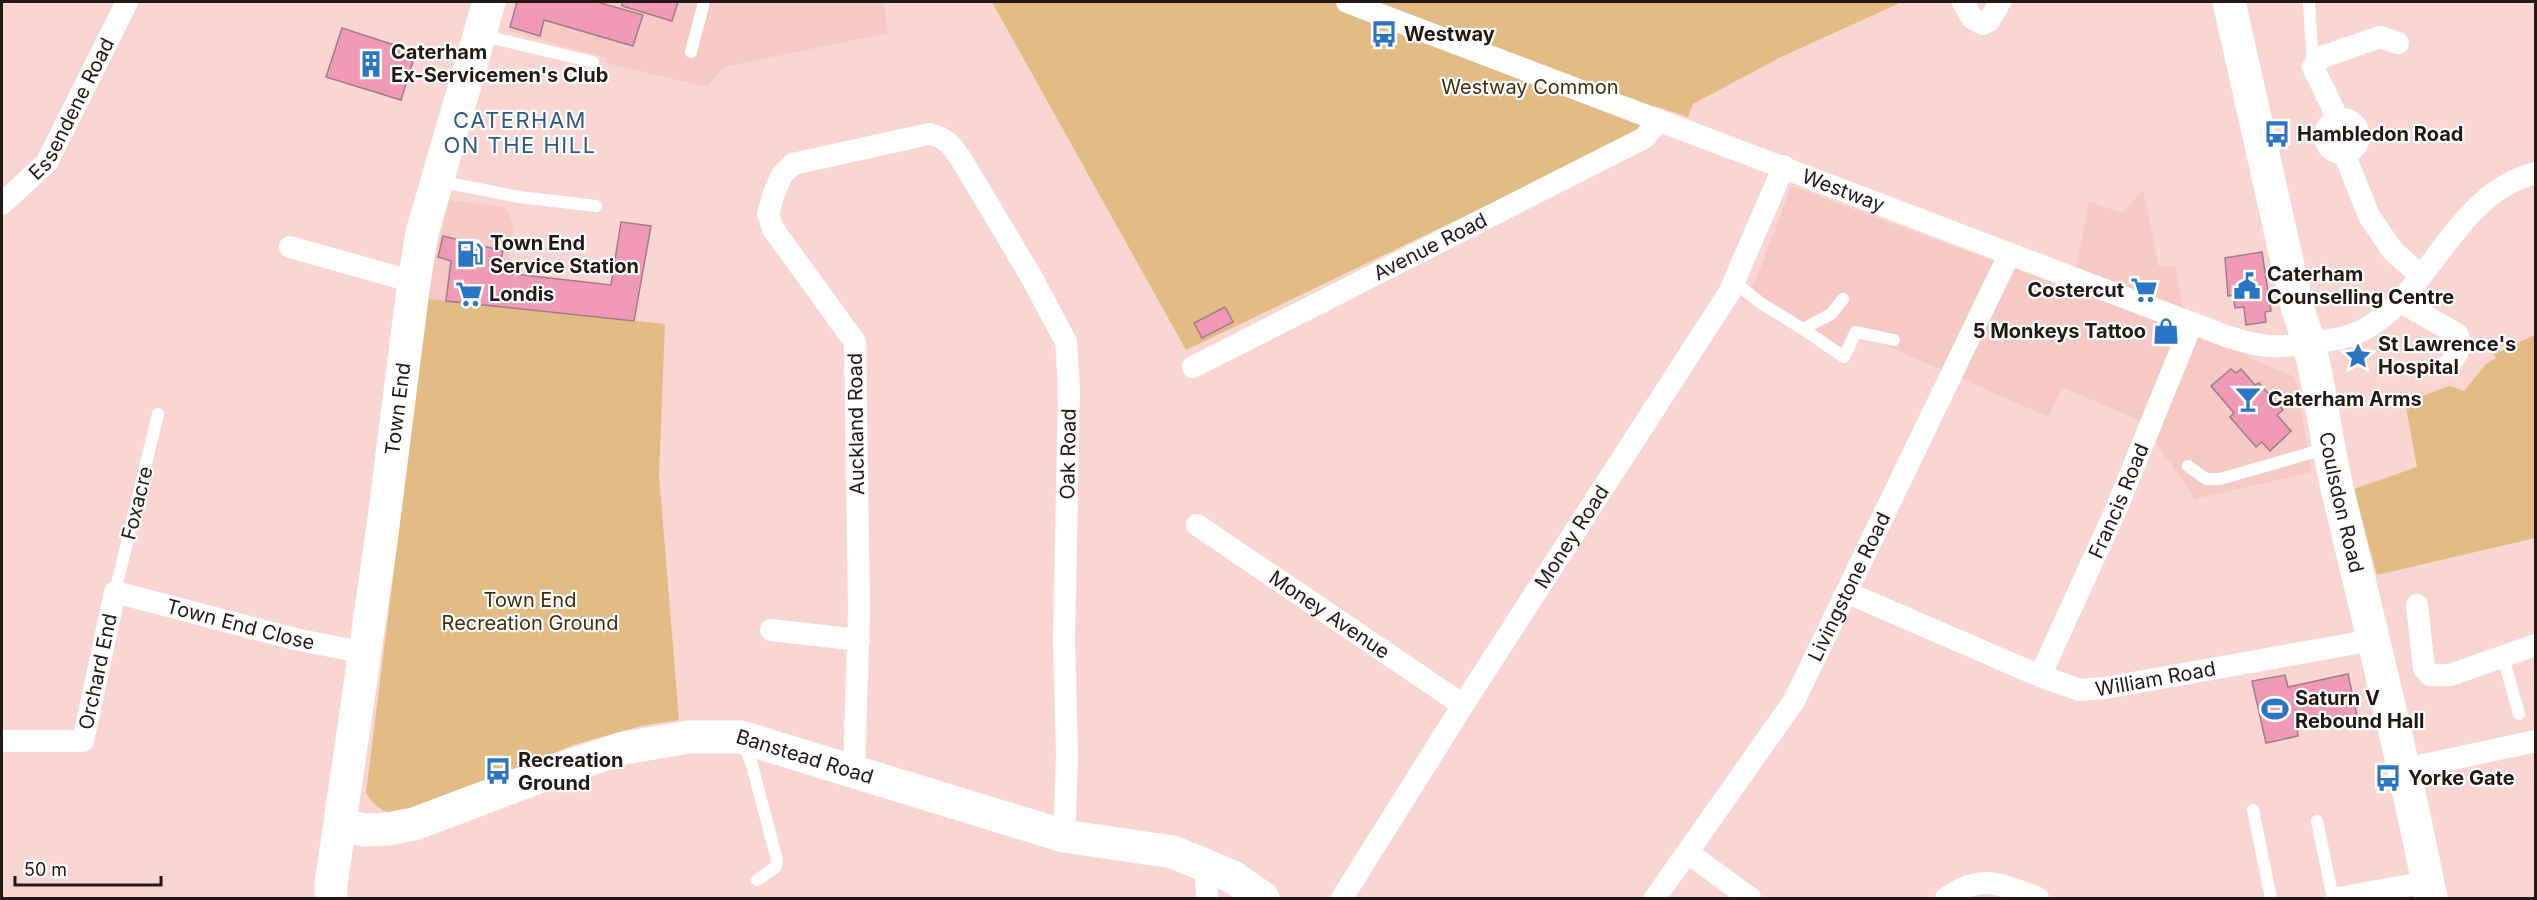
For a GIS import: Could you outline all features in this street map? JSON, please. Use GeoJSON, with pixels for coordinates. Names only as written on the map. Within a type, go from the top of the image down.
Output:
{"type":"FeatureCollection","features":[{"type":"Feature","properties":{"kind":"main road","name":"Town End"},"geometry":{"type":"LineString","coordinates":[[331,898],[422,233],[489,2]]}},
{"type":"Feature","properties":{"kind":"main road","name":"Coulsdon Road"},"geometry":{"type":"LineString","coordinates":[[2229,2],[2298,310],[2311,343],[2329,448],[2405,769],[2429,890]]}},
{"type":"Feature","properties":{"kind":"main road","name":"Banstead Road"},"geometry":{"type":"LineString","coordinates":[[340,825],[365,830],[388,829],[414,824],[560,769],[624,748],[689,737],[741,737],[1065,836],[1173,852],[1205,863],[1233,877],[1263,898]]}},
{"type":"Feature","properties":{"kind":"street","name":"Essendene Road"},"geometry":{"type":"LineString","coordinates":[[2,204],[47,162],[127,2]]}},
{"type":"Feature","properties":{"kind":"street","name":"Westway"},"geometry":{"type":"LineString","coordinates":[[1347,2],[2251,345],[2275,348],[2311,343]]}},
{"type":"Feature","properties":{"kind":"street"},"geometry":{"type":"LineString","coordinates":[[1963,2],[1982,32],[2000,2]]}},
{"type":"Feature","properties":{"kind":"street"},"geometry":{"type":"LineString","coordinates":[[2398,43],[2380,37],[2322,57],[2313,67],[2338,120],[2350,121],[2358,131],[2355,147],[2344,153],[2369,216],[2393,251],[2420,275]]}},
{"type":"Feature","properties":{"kind":"street","name":"Avenue Road"},"geometry":{"type":"LineString","coordinates":[[1193,367],[1644,138],[1659,120]]}},
{"type":"Feature","properties":{"kind":"street","name":"Oak Road"},"geometry":{"type":"LineString","coordinates":[[913,137],[929,134],[941,136],[951,144],[1032,278],[1066,342],[1069,389],[1064,640],[1067,757],[1065,836]]}},
{"type":"Feature","properties":{"kind":"street","name":"Auckland Road"},"geometry":{"type":"LineString","coordinates":[[854,770],[859,640],[855,342],[772,229],[768,214],[782,175],[793,164],[913,137]]}},
{"type":"Feature","properties":{"kind":"street","name":"Money Road"},"geometry":{"type":"LineString","coordinates":[[1342,898],[1734,282],[1784,166]]}},
{"type":"Feature","properties":{"kind":"street"},"geometry":{"type":"LineString","coordinates":[[2311,343],[2343,338],[2364,330],[2399,301],[2451,234],[2482,203],[2522,176],[2535,173]]}},
{"type":"Feature","properties":{"kind":"street"},"geometry":{"type":"LineString","coordinates":[[290,247],[414,282]]}},
{"type":"Feature","properties":{"kind":"street","name":"Livingstone Road"},"geometry":{"type":"LineString","coordinates":[[1655,898],[1794,701],[2009,255]]}},
{"type":"Feature","properties":{"kind":"street"},"geometry":{"type":"LineString","coordinates":[[2399,301],[2457,334],[2461,342],[2459,352],[2450,363]]}},
{"type":"Feature","properties":{"kind":"street","name":"Francis Road"},"geometry":{"type":"LineString","coordinates":[[2040,676],[2115,512],[2192,323]]}},
{"type":"Feature","properties":{"kind":"street","name":"Money Avenue"},"geometry":{"type":"LineString","coordinates":[[1197,525],[1463,705]]}},
{"type":"Feature","properties":{"kind":"street","name":"Town End Close"},"geometry":{"type":"LineString","coordinates":[[115,592],[295,639],[366,653]]}},
{"type":"Feature","properties":{"kind":"street","name":"Orchard End"},"geometry":{"type":"LineString","coordinates":[[2,741],[83,741],[115,592]]}},
{"type":"Feature","properties":{"kind":"street","name":"William Road"},"geometry":{"type":"LineString","coordinates":[[1848,593],[2040,676],[2080,690],[2105,688],[2373,640]]}},
{"type":"Feature","properties":{"kind":"street"},"geometry":{"type":"LineString","coordinates":[[2417,605],[2424,668],[2430,675],[2450,675],[2535,645]]}},
{"type":"Feature","properties":{"kind":"street"},"geometry":{"type":"LineString","coordinates":[[771,630],[859,640]]}},
{"type":"Feature","properties":{"kind":"street"},"geometry":{"type":"LineString","coordinates":[[2405,769],[2535,741]]}},
{"type":"Feature","properties":{"kind":"street"},"geometry":{"type":"LineString","coordinates":[[1688,853],[1750,898]]}},
{"type":"Feature","properties":{"kind":"street"},"geometry":{"type":"LineString","coordinates":[[1205,863],[1207,898]]}},
{"type":"Feature","properties":{"kind":"street"},"geometry":{"type":"LineString","coordinates":[[1946,898],[1963,887],[1985,881],[2038,898]]}},
{"type":"Feature","properties":{"kind":"street"},"geometry":{"type":"LineString","coordinates":[[2338,898],[2429,890]]}},
{"type":"Feature","properties":{"kind":"lane"},"geometry":{"type":"LineString","coordinates":[[691,52],[704,2]]}},
{"type":"Feature","properties":{"kind":"lane"},"geometry":{"type":"LineString","coordinates":[[2309,2],[2313,67]]}},
{"type":"Feature","properties":{"kind":"lane"},"geometry":{"type":"LineString","coordinates":[[479,35],[593,62]]}},
{"type":"Feature","properties":{"kind":"lane"},"geometry":{"type":"LineString","coordinates":[[437,181],[519,197],[596,206]]}},
{"type":"Feature","properties":{"kind":"lane"},"geometry":{"type":"LineString","coordinates":[[1734,282],[1762,304],[1844,357],[1856,332],[1894,340]]}},
{"type":"Feature","properties":{"kind":"lane"},"geometry":{"type":"LineString","coordinates":[[1803,329],[1831,314],[1843,299]]}},
{"type":"Feature","properties":{"kind":"lane","name":"Foxacre"},"geometry":{"type":"LineString","coordinates":[[115,592],[158,414]]}},
{"type":"Feature","properties":{"kind":"lane"},"geometry":{"type":"LineString","coordinates":[[2188,466],[2206,479],[2220,479],[2329,448]]}},
{"type":"Feature","properties":{"kind":"lane"},"geometry":{"type":"LineString","coordinates":[[2503,657],[2518,714]]}},
{"type":"Feature","properties":{"kind":"lane"},"geometry":{"type":"LineString","coordinates":[[741,737],[752,765],[777,860],[776,867],[757,880]]}},
{"type":"Feature","properties":{"kind":"lane"},"geometry":{"type":"LineString","coordinates":[[2253,810],[2271,898]]}},
{"type":"Feature","properties":{"kind":"lane"},"geometry":{"type":"LineString","coordinates":[[2317,821],[2333,898]]}},
{"type":"Feature","properties":{"kind":"shaded area"},"geometry":{"type":"Polygon","coordinates":[[[516,2],[883,2],[888,33],[724,67],[707,87],[606,63],[607,58],[508,31],[516,2]]]}},
{"type":"Feature","properties":{"kind":"shaded area"},"geometry":{"type":"Polygon","coordinates":[[[1791,186],[2072,290],[2089,201],[2122,213],[2143,190],[2159,267],[2175,266],[2183,308],[2252,359],[2295,377],[2312,472],[2195,499],[2141,421],[2062,387],[2048,417],[1849,329],[1838,357],[1742,299],[1756,280],[1791,186]]]}},
{"type":"Feature","properties":{"kind":"shaded area"},"geometry":{"type":"Polygon","coordinates":[[[449,200],[504,207],[509,214],[513,228],[501,307],[428,299],[430,278],[449,200]]]}},
{"type":"Feature","properties":{"kind":"green space","name":"Westway Common"},"geometry":{"type":"Polygon","coordinates":[[[992,2],[1902,2],[1781,57],[1693,104],[1688,117],[1655,106],[1640,132],[1186,350],[992,2]]]}},
{"type":"Feature","properties":{"kind":"green space","name":"Town End Recreation Ground"},"geometry":{"type":"Polygon","coordinates":[[[428,299],[665,324],[659,474],[679,720],[641,726],[573,745],[405,814],[398,814],[378,807],[366,793],[428,299]]]}},
{"type":"Feature","properties":{"kind":"green space"},"geometry":{"type":"Polygon","coordinates":[[[2535,335],[2535,538],[2377,575],[2354,489],[2417,467],[2405,402],[2450,386],[2464,391],[2486,364],[2496,358],[2494,354],[2535,335]]]}},
{"type":"Feature","properties":{"kind":"building"},"geometry":{"type":"Polygon","coordinates":[[[517,2],[597,2],[643,15],[633,46],[544,20],[540,36],[510,27],[517,2]]]}},
{"type":"Feature","properties":{"kind":"building"},"geometry":{"type":"Polygon","coordinates":[[[622,2],[678,2],[672,21],[622,6],[622,2]]]}},
{"type":"Feature","properties":{"kind":"building","name":"Caterham Ex-Servicemen's Club"},"geometry":{"type":"Polygon","coordinates":[[[342,28],[416,52],[401,100],[326,77],[342,28]]]}},
{"type":"Feature","properties":{"kind":"building"},"geometry":{"type":"Polygon","coordinates":[[[621,222],[651,226],[634,321],[446,301],[451,261],[438,257],[443,236],[503,251],[498,272],[611,285],[621,222]]]}},
{"type":"Feature","properties":{"kind":"building","name":"Caterham Counselling Centre"},"geometry":{"type":"Polygon","coordinates":[[[2262,252],[2271,311],[2265,312],[2266,322],[2246,325],[2244,307],[2235,308],[2233,295],[2228,296],[2225,258],[2262,252]]]}},
{"type":"Feature","properties":{"kind":"building"},"geometry":{"type":"Polygon","coordinates":[[[1225,307],[1233,322],[1202,338],[1194,323],[1225,307]]]}},
{"type":"Feature","properties":{"kind":"building","name":"Caterham Arms"},"geometry":{"type":"Polygon","coordinates":[[[2231,369],[2236,373],[2241,369],[2255,385],[2259,383],[2283,410],[2277,415],[2291,431],[2270,451],[2262,442],[2256,447],[2230,417],[2234,413],[2211,386],[2231,369]]]}},
{"type":"Feature","properties":{"kind":"building"},"geometry":{"type":"Polygon","coordinates":[[[2348,674],[2357,716],[2297,728],[2298,736],[2266,743],[2252,681],[2285,675],[2288,687],[2348,674]]]}},
{"type":"Feature","properties":{"kind":"place","name":"Westway"},"geometry":{"type":"Point","coordinates":[1384,34]}},
{"type":"Feature","properties":{"kind":"place","name":"Caterham Ex-Servicemen's Club"},"geometry":{"type":"Point","coordinates":[371,64]}},
{"type":"Feature","properties":{"kind":"place","name":"Hambledon Road"},"geometry":{"type":"Point","coordinates":[2277,134]}},
{"type":"Feature","properties":{"kind":"place","name":"Town End Service Station"},"geometry":{"type":"Point","coordinates":[470,254]}},
{"type":"Feature","properties":{"kind":"place","name":"Caterham Counselling Centre"},"geometry":{"type":"Point","coordinates":[2247,286]}},
{"type":"Feature","properties":{"kind":"place","name":"Costercut"},"geometry":{"type":"Point","coordinates":[2144,290]}},
{"type":"Feature","properties":{"kind":"place","name":"Londis"},"geometry":{"type":"Point","coordinates":[469,294]}},
{"type":"Feature","properties":{"kind":"place","name":"5 Monkeys Tattoo"},"geometry":{"type":"Point","coordinates":[2166,331]}},
{"type":"Feature","properties":{"kind":"place","name":"St Lawrence's Hospital"},"geometry":{"type":"Point","coordinates":[2358,356]}},
{"type":"Feature","properties":{"kind":"place","name":"Caterham Arms"},"geometry":{"type":"Point","coordinates":[2248,399]}},
{"type":"Feature","properties":{"kind":"place","name":"Saturn V Rebound Hall"},"geometry":{"type":"Point","coordinates":[2275,709]}},
{"type":"Feature","properties":{"kind":"place","name":"Recreation Ground"},"geometry":{"type":"Point","coordinates":[498,771]}},
{"type":"Feature","properties":{"kind":"place","name":"Yorke Gate"},"geometry":{"type":"Point","coordinates":[2388,778]}},
{"type":"Feature","properties":{"kind":"district","name":"CATERHAM ON THE HILL"},"geometry":{"type":"Point","coordinates":[520,132]}}]}
